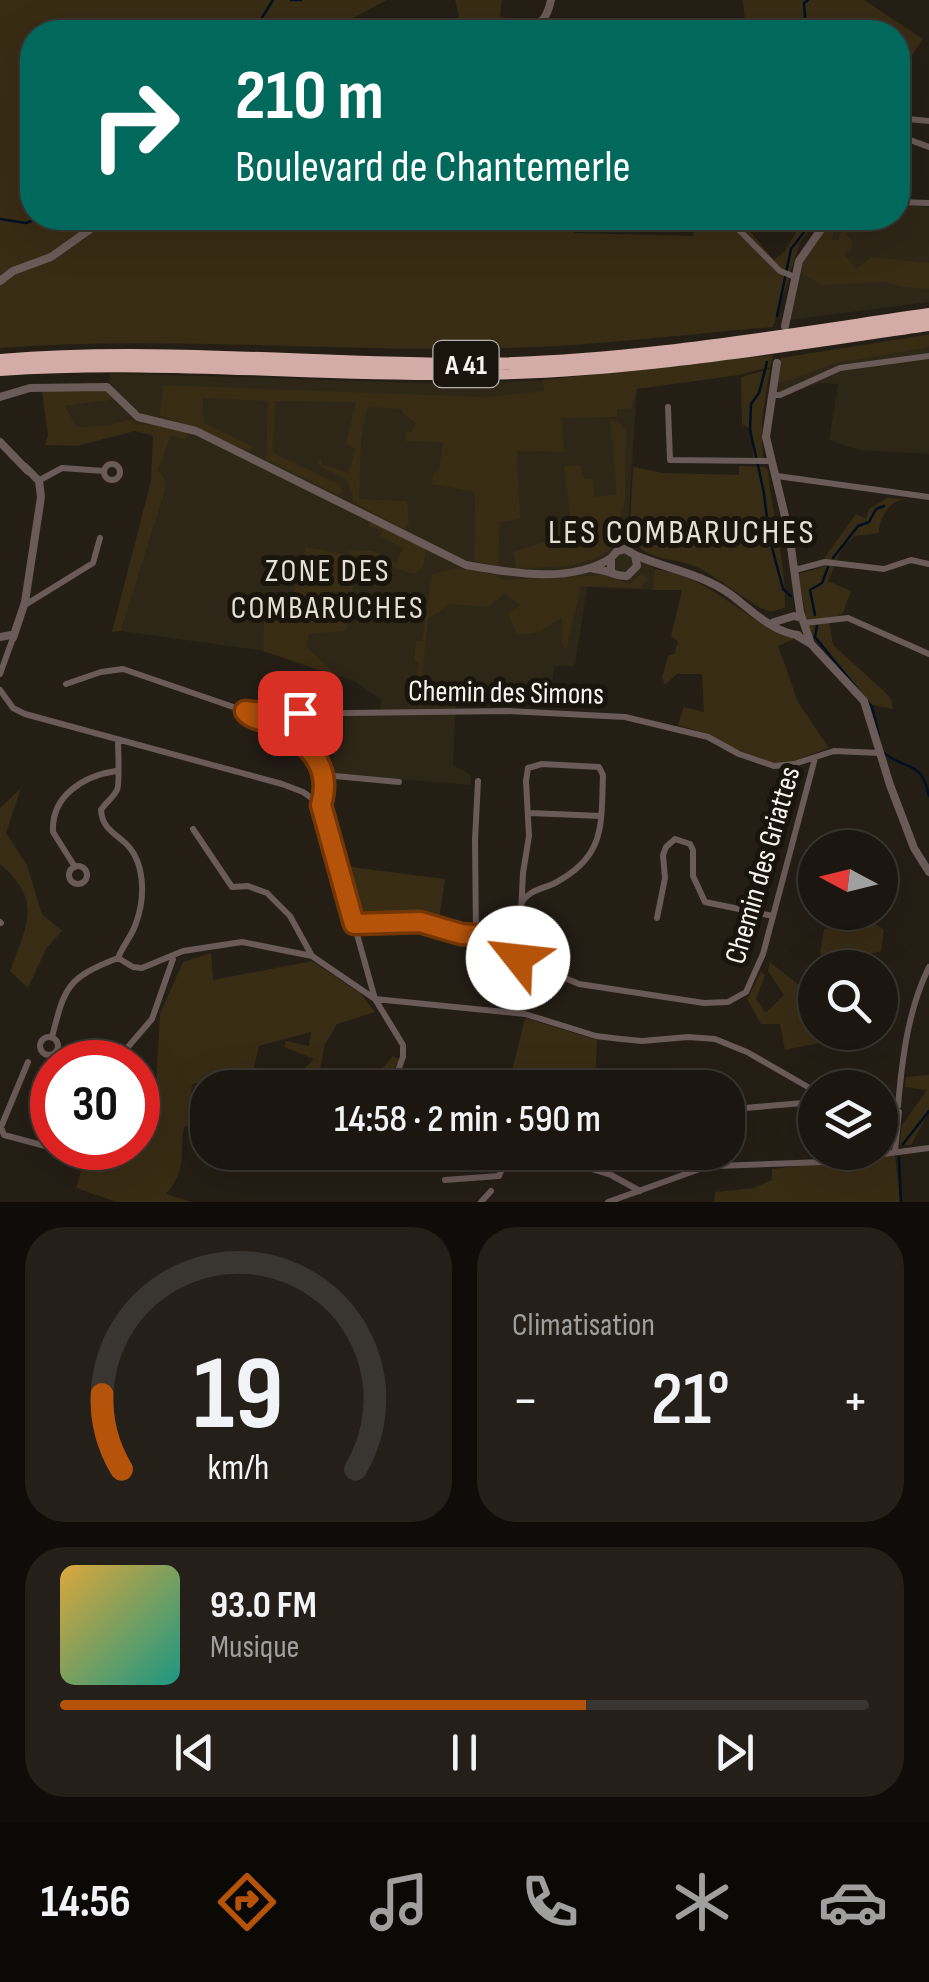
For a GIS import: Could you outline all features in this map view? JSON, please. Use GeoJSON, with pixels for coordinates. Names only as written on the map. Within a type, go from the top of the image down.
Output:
{"type":"FeatureCollection","features":[{"type":"Feature","properties":{"kind":"highway","name":"A 41"},"geometry":{"type":"LineString","coordinates":[[0,360],[128,354],[403,363],[548,361],[711,346],[929,314]]}},
{"type":"Feature","properties":{"kind":"highway","name":"A 41"},"geometry":{"type":"LineString","coordinates":[[0,370],[147,366],[397,374],[553,372],[702,358],[929,325]]}},
{"type":"Feature","properties":{"kind":"street"},"geometry":{"type":"LineString","coordinates":[[0,280],[50,256],[88,230]]}},
{"type":"Feature","properties":{"kind":"street"},"geometry":{"type":"LineString","coordinates":[[740,230],[788,275]]}},
{"type":"Feature","properties":{"kind":"street"},"geometry":{"type":"LineString","coordinates":[[785,326],[788,275],[819,230]]}},
{"type":"Feature","properties":{"kind":"street"},"geometry":{"type":"LineString","coordinates":[[772,390],[790,390],[840,368],[929,356]]}},
{"type":"Feature","properties":{"kind":"street"},"geometry":{"type":"LineString","coordinates":[[764,463],[765,427],[778,362]]}},
{"type":"Feature","properties":{"kind":"street"},"geometry":{"type":"LineString","coordinates":[[2,395],[30,388],[107,387],[138,417],[196,431],[466,565],[511,573],[611,570],[623,577],[658,566]]}},
{"type":"Feature","properties":{"kind":"street"},"geometry":{"type":"LineString","coordinates":[[668,407],[670,460],[764,463],[777,476],[798,599],[797,623],[811,644],[864,701],[914,848],[929,872]]}},
{"type":"Feature","properties":{"kind":"street"},"geometry":{"type":"LineString","coordinates":[[0,442],[37,480],[42,497],[27,604],[8,636],[0,674]]}},
{"type":"Feature","properties":{"kind":"street"},"geometry":{"type":"LineString","coordinates":[[37,480],[62,468],[104,471]]}},
{"type":"Feature","properties":{"kind":"street"},"geometry":{"type":"LineString","coordinates":[[777,476],[929,498]]}},
{"type":"Feature","properties":{"kind":"street"},"geometry":{"type":"LineString","coordinates":[[27,604],[93,564],[100,538]]}},
{"type":"Feature","properties":{"kind":"street"},"geometry":{"type":"LineString","coordinates":[[594,569],[621,550],[658,566],[703,578],[764,621],[787,631],[797,623]]}},
{"type":"Feature","properties":{"kind":"street"},"geometry":{"type":"LineString","coordinates":[[634,573],[635,555]]}},
{"type":"Feature","properties":{"kind":"street"},"geometry":{"type":"LineString","coordinates":[[611,558],[611,570]]}},
{"type":"Feature","properties":{"kind":"street"},"geometry":{"type":"LineString","coordinates":[[794,570],[826,562],[884,569],[911,560],[929,564]]}},
{"type":"Feature","properties":{"kind":"street"},"geometry":{"type":"LineString","coordinates":[[764,621],[797,623],[848,618],[929,654]]}},
{"type":"Feature","properties":{"kind":"street"},"geometry":{"type":"LineString","coordinates":[[66,684],[100,672],[123,670],[245,711],[249,717],[276,726],[312,751],[324,775],[325,792],[319,802],[375,999],[402,1044],[404,1057],[399,1070]]}},
{"type":"Feature","properties":{"kind":"street"},"geometry":{"type":"LineString","coordinates":[[0,690],[13,708],[25,714],[120,743],[282,784],[319,802]]}},
{"type":"Feature","properties":{"kind":"street","name":"Chemin des Simons"},"geometry":{"type":"LineString","coordinates":[[245,711],[524,712],[624,717],[708,737],[738,754],[774,766],[834,751],[880,753]]}},
{"type":"Feature","properties":{"kind":"street"},"geometry":{"type":"LineString","coordinates":[[52,1037],[63,995],[80,974],[118,958],[138,918],[141,872],[135,853],[110,831],[100,810],[117,791],[120,743]]}},
{"type":"Feature","properties":{"kind":"street","name":"Chemin des Griattes"},"geometry":{"type":"LineString","coordinates":[[354,924],[407,920],[476,935],[578,984],[718,1004],[738,998],[753,982],[815,757]]}},
{"type":"Feature","properties":{"kind":"street"},"geometry":{"type":"LineString","coordinates":[[510,949],[520,932],[522,885],[530,813],[528,768],[542,764],[598,768],[604,775],[601,834],[594,850],[562,879],[530,892],[522,902]]}},
{"type":"Feature","properties":{"kind":"street"},"geometry":{"type":"LineString","coordinates":[[75,867],[53,832],[58,804],[66,792],[116,771]]}},
{"type":"Feature","properties":{"kind":"street"},"geometry":{"type":"LineString","coordinates":[[324,775],[399,782]]}},
{"type":"Feature","properties":{"kind":"street"},"geometry":{"type":"LineString","coordinates":[[476,935],[478,781]]}},
{"type":"Feature","properties":{"kind":"street"},"geometry":{"type":"LineString","coordinates":[[530,813],[601,816]]}},
{"type":"Feature","properties":{"kind":"street"},"geometry":{"type":"LineString","coordinates":[[194,828],[232,887],[248,886],[279,904],[300,930],[312,956]]}},
{"type":"Feature","properties":{"kind":"street"},"geometry":{"type":"LineString","coordinates":[[657,918],[665,878],[664,855],[675,839],[690,844],[693,850],[693,876],[704,902],[773,916]]}},
{"type":"Feature","properties":{"kind":"street"},"geometry":{"type":"LineString","coordinates":[[522,885],[530,892]]}},
{"type":"Feature","properties":{"kind":"street"},"geometry":{"type":"LineString","coordinates":[[118,958],[142,968],[183,951],[242,942],[312,956],[375,999],[522,1014],[642,1042],[688,1036],[725,1042],[798,1082]]}},
{"type":"Feature","properties":{"kind":"street"},"geometry":{"type":"LineString","coordinates":[[134,1040],[152,1019],[174,957]]}},
{"type":"Feature","properties":{"kind":"street"},"geometry":{"type":"LineString","coordinates":[[898,1088],[916,1003],[929,968]]}},
{"type":"Feature","properties":{"kind":"street"},"geometry":{"type":"LineString","coordinates":[[28,1062],[1,1127],[4,1135],[30,1142]]}},
{"type":"Feature","properties":{"kind":"street"},"geometry":{"type":"LineString","coordinates":[[746,1108],[798,1103]]}},
{"type":"Feature","properties":{"kind":"street"},"geometry":{"type":"LineString","coordinates":[[898,1151],[929,1148]]}},
{"type":"Feature","properties":{"kind":"street"},"geometry":{"type":"LineString","coordinates":[[745,1165],[798,1163]]}},
{"type":"Feature","properties":{"kind":"street"},"geometry":{"type":"LineString","coordinates":[[445,1180],[499,1176],[502,1170]]}},
{"type":"Feature","properties":{"kind":"street"},"geometry":{"type":"LineString","coordinates":[[595,1170],[640,1191]]}},
{"type":"Feature","properties":{"kind":"street"},"geometry":{"type":"LineString","coordinates":[[608,1202],[697,1170]]}},
{"type":"Feature","properties":{"kind":"street"},"geometry":{"type":"LineString","coordinates":[[481,1202],[491,1192]]}},
{"type":"Feature","properties":{"kind":"shaded area"},"geometry":{"type":"Polygon","coordinates":[[[0,0],[387,0],[350,20],[20,20],[20,230],[574,230],[693,236],[694,230],[749,230],[774,260],[798,230],[810,230],[800,242],[773,327],[508,348],[127,343],[0,348],[0,0]]]}},
{"type":"Feature","properties":{"kind":"shaded area"},"geometry":{"type":"Polygon","coordinates":[[[455,0],[502,0],[500,17],[520,20],[460,20],[455,0]]]}},
{"type":"Feature","properties":{"kind":"shaded area"},"geometry":{"type":"Polygon","coordinates":[[[743,0],[864,0],[894,20],[745,20],[743,0]]]}},
{"type":"Feature","properties":{"kind":"shaded area"},"geometry":{"type":"Polygon","coordinates":[[[910,30],[923,39],[910,58],[910,30]]]}},
{"type":"Feature","properties":{"kind":"shaded area"},"geometry":{"type":"Polygon","coordinates":[[[910,205],[929,207],[929,302],[789,320],[802,264],[824,230],[910,230],[910,205]]]}},
{"type":"Feature","properties":{"kind":"shaded area"},"geometry":{"type":"Polygon","coordinates":[[[823,230],[833,230],[832,240],[839,240],[844,230],[850,230],[846,234],[852,247],[844,254],[856,269],[871,257],[929,263],[929,289],[887,282],[822,285],[803,274],[808,251],[823,230]]]}},
{"type":"Feature","properties":{"kind":"shaded area"},"geometry":{"type":"Polygon","coordinates":[[[929,334],[929,454],[859,450],[829,440],[838,384],[819,383],[777,399],[781,358],[929,334]]]}},
{"type":"Feature","properties":{"kind":"shaded area"},"geometry":{"type":"Polygon","coordinates":[[[929,335],[929,347],[837,363],[781,383],[777,380],[781,358],[929,335]]]}},
{"type":"Feature","properties":{"kind":"shaded area"},"geometry":{"type":"Polygon","coordinates":[[[773,355],[770,367],[739,375],[637,389],[631,409],[617,409],[617,417],[561,418],[564,452],[517,451],[520,519],[500,522],[498,566],[474,561],[475,492],[432,484],[433,473],[439,471],[443,442],[406,441],[406,431],[412,432],[416,423],[402,409],[367,407],[359,499],[407,501],[409,524],[404,529],[353,502],[346,481],[318,464],[321,458],[321,464],[349,473],[355,449],[346,443],[356,402],[275,401],[273,453],[339,484],[343,492],[338,495],[266,459],[268,401],[203,398],[204,423],[254,447],[249,451],[160,415],[163,385],[486,397],[544,391],[543,380],[773,355]]]}},
{"type":"Feature","properties":{"kind":"shaded area"},"geometry":{"type":"Polygon","coordinates":[[[770,369],[762,419],[763,461],[753,460],[752,430],[742,424],[741,377],[770,369]]]}},
{"type":"Feature","properties":{"kind":"shaded area","name":"ZONE DES COMBARUCHES"},"geometry":{"type":"Polygon","coordinates":[[[110,373],[454,384],[629,376],[637,389],[627,542],[655,569],[653,590],[587,587],[575,666],[554,666],[550,704],[456,703],[453,765],[471,775],[471,785],[331,774],[334,745],[344,744],[345,710],[380,709],[381,700],[373,694],[355,682],[280,653],[121,631],[165,491],[158,470],[167,441],[135,431],[130,419],[112,425],[77,427],[65,406],[111,400],[110,373]]]}},
{"type":"Feature","properties":{"kind":"shaded area"},"geometry":{"type":"Polygon","coordinates":[[[108,390],[112,400],[65,406],[77,427],[111,425],[130,419],[138,426],[140,423],[188,432],[186,440],[171,435],[158,470],[164,478],[165,491],[121,631],[112,632],[151,481],[153,435],[135,431],[77,446],[45,445],[48,435],[42,392],[108,390]]]}},
{"type":"Feature","properties":{"kind":"shaded area"},"geometry":{"type":"Polygon","coordinates":[[[610,419],[626,432],[625,498],[614,546],[580,563],[516,568],[513,552],[557,538],[571,524],[564,466],[580,465],[585,479],[593,479],[595,497],[617,494],[610,419]]]}},
{"type":"Feature","properties":{"kind":"shaded area"},"geometry":{"type":"Polygon","coordinates":[[[739,466],[768,470],[785,608],[764,609],[701,569],[654,556],[629,538],[633,467],[664,473],[739,475],[739,466]]]}},
{"type":"Feature","properties":{"kind":"shaded area"},"geometry":{"type":"Polygon","coordinates":[[[887,498],[902,499],[886,512],[879,533],[855,536],[843,546],[828,581],[851,591],[843,613],[829,621],[833,645],[885,692],[893,709],[868,704],[809,631],[798,574],[824,567],[825,557],[856,514],[866,519],[869,509],[887,498]]]}},
{"type":"Feature","properties":{"kind":"shaded area"},"geometry":{"type":"Polygon","coordinates":[[[372,519],[427,546],[423,567],[414,574],[348,554],[349,550],[373,551],[396,562],[403,548],[380,536],[382,531],[368,526],[372,519]]]}},
{"type":"Feature","properties":{"kind":"shaded area"},"geometry":{"type":"Polygon","coordinates":[[[306,547],[343,554],[357,561],[346,631],[309,634],[307,647],[337,676],[263,651],[264,617],[288,612],[306,547]]]}},
{"type":"Feature","properties":{"kind":"shaded area"},"geometry":{"type":"Polygon","coordinates":[[[458,568],[496,575],[502,580],[606,575],[630,584],[641,574],[648,578],[641,588],[581,586],[566,650],[561,640],[562,617],[540,632],[517,635],[508,614],[520,605],[505,593],[488,607],[450,604],[428,619],[420,705],[412,704],[419,662],[414,661],[416,641],[422,641],[432,574],[458,568]]]}},
{"type":"Feature","properties":{"kind":"shaded area"},"geometry":{"type":"Polygon","coordinates":[[[655,569],[695,581],[794,639],[778,646],[798,702],[829,748],[783,765],[758,760],[707,734],[678,725],[684,707],[704,712],[702,674],[677,674],[665,685],[662,677],[668,656],[674,654],[678,642],[671,636],[682,590],[653,590],[655,569]]]}},
{"type":"Feature","properties":{"kind":"shaded area"},"geometry":{"type":"Polygon","coordinates":[[[21,788],[6,833],[27,865],[42,914],[62,931],[46,949],[28,988],[10,971],[26,926],[27,902],[13,877],[0,864],[0,808],[21,788]]]}},
{"type":"Feature","properties":{"kind":"shaded area"},"geometry":{"type":"Polygon","coordinates":[[[343,866],[445,879],[438,925],[407,918],[356,918],[343,866]]]}},
{"type":"Feature","properties":{"kind":"shaded area"},"geometry":{"type":"Polygon","coordinates":[[[824,930],[884,930],[881,950],[820,950],[824,930]]]}},
{"type":"Feature","properties":{"kind":"shaded area"},"geometry":{"type":"Polygon","coordinates":[[[211,953],[213,980],[312,961],[360,993],[375,1012],[337,1024],[325,1044],[320,1070],[303,1070],[314,1059],[284,1047],[286,1041],[309,1046],[311,1032],[259,1046],[253,1070],[190,1070],[188,1126],[184,1127],[180,1170],[166,1194],[192,1202],[117,1202],[76,1188],[81,1170],[160,1170],[160,1014],[183,962],[211,953]]]}},
{"type":"Feature","properties":{"kind":"shaded area"},"geometry":{"type":"Polygon","coordinates":[[[770,962],[798,984],[798,1047],[785,1050],[780,1024],[761,1024],[747,999],[761,972],[765,975],[756,999],[766,1013],[784,995],[768,971],[770,962]]]}},
{"type":"Feature","properties":{"kind":"shaded area"},"geometry":{"type":"Polygon","coordinates":[[[525,1018],[597,1040],[596,1070],[512,1070],[525,1018]]]}},
{"type":"Feature","properties":{"kind":"shaded area"},"geometry":{"type":"Polygon","coordinates":[[[393,1056],[400,1059],[393,1070],[380,1070],[393,1056]]]}},
{"type":"Feature","properties":{"kind":"shaded area"},"geometry":{"type":"Polygon","coordinates":[[[929,1075],[929,1112],[911,1145],[900,1145],[902,1125],[927,1090],[905,1087],[906,1077],[929,1075]]]}},
{"type":"Feature","properties":{"kind":"shaded area"},"geometry":{"type":"Polygon","coordinates":[[[798,1166],[798,1170],[897,1170],[900,1202],[714,1202],[715,1192],[753,1188],[772,1180],[772,1169],[798,1166]]]}},
{"type":"Feature","properties":{"kind":"waterway"},"geometry":{"type":"LineString","coordinates":[[260,20],[273,0]]}},
{"type":"Feature","properties":{"kind":"waterway"},"geometry":{"type":"LineString","coordinates":[[291,0],[301,0]]}},
{"type":"Feature","properties":{"kind":"waterway"},"geometry":{"type":"LineString","coordinates":[[806,20],[804,3],[808,0]]}},
{"type":"Feature","properties":{"kind":"waterway"},"geometry":{"type":"LineString","coordinates":[[0,219],[20,222]]}},
{"type":"Feature","properties":{"kind":"waterway"},"geometry":{"type":"LineString","coordinates":[[777,316],[791,249],[806,230]]}},
{"type":"Feature","properties":{"kind":"waterway"},"geometry":{"type":"LineString","coordinates":[[767,362],[759,393],[751,404],[750,430],[769,536],[783,589],[791,596]]}},
{"type":"Feature","properties":{"kind":"waterway"},"geometry":{"type":"LineString","coordinates":[[833,558],[858,526],[869,522],[876,509],[884,506]]}},
{"type":"Feature","properties":{"kind":"waterway"},"geometry":{"type":"LineString","coordinates":[[815,615],[810,590],[822,583],[828,567]]}},
{"type":"Feature","properties":{"kind":"waterway"},"geometry":{"type":"LineString","coordinates":[[817,626],[815,637],[872,707],[879,736]]}},
{"type":"Feature","properties":{"kind":"waterway"},"geometry":{"type":"LineString","coordinates":[[884,753],[918,771],[929,796]]}},
{"type":"Feature","properties":{"kind":"waterway"},"geometry":{"type":"LineString","coordinates":[[903,1144],[929,1111]]}},
{"type":"Feature","properties":{"kind":"waterway"},"geometry":{"type":"LineString","coordinates":[[899,1158],[901,1202]]}},
{"type":"Feature","properties":{"kind":"district","name":"LES COMBARUCHES"},"geometry":{"type":"Point","coordinates":[682,531]}},
{"type":"Feature","properties":{"kind":"district","name":"ZONE DES COMBARUCHES"},"geometry":{"type":"Point","coordinates":[328,588]}},
{"type":"Feature","properties":{"kind":"route"},"geometry":{"type":"LineString","coordinates":[[300,713],[245,711],[249,717],[276,726],[320,760],[326,789],[321,805],[354,924],[420,922],[461,934],[486,936],[508,946],[518,958]]}}]}
